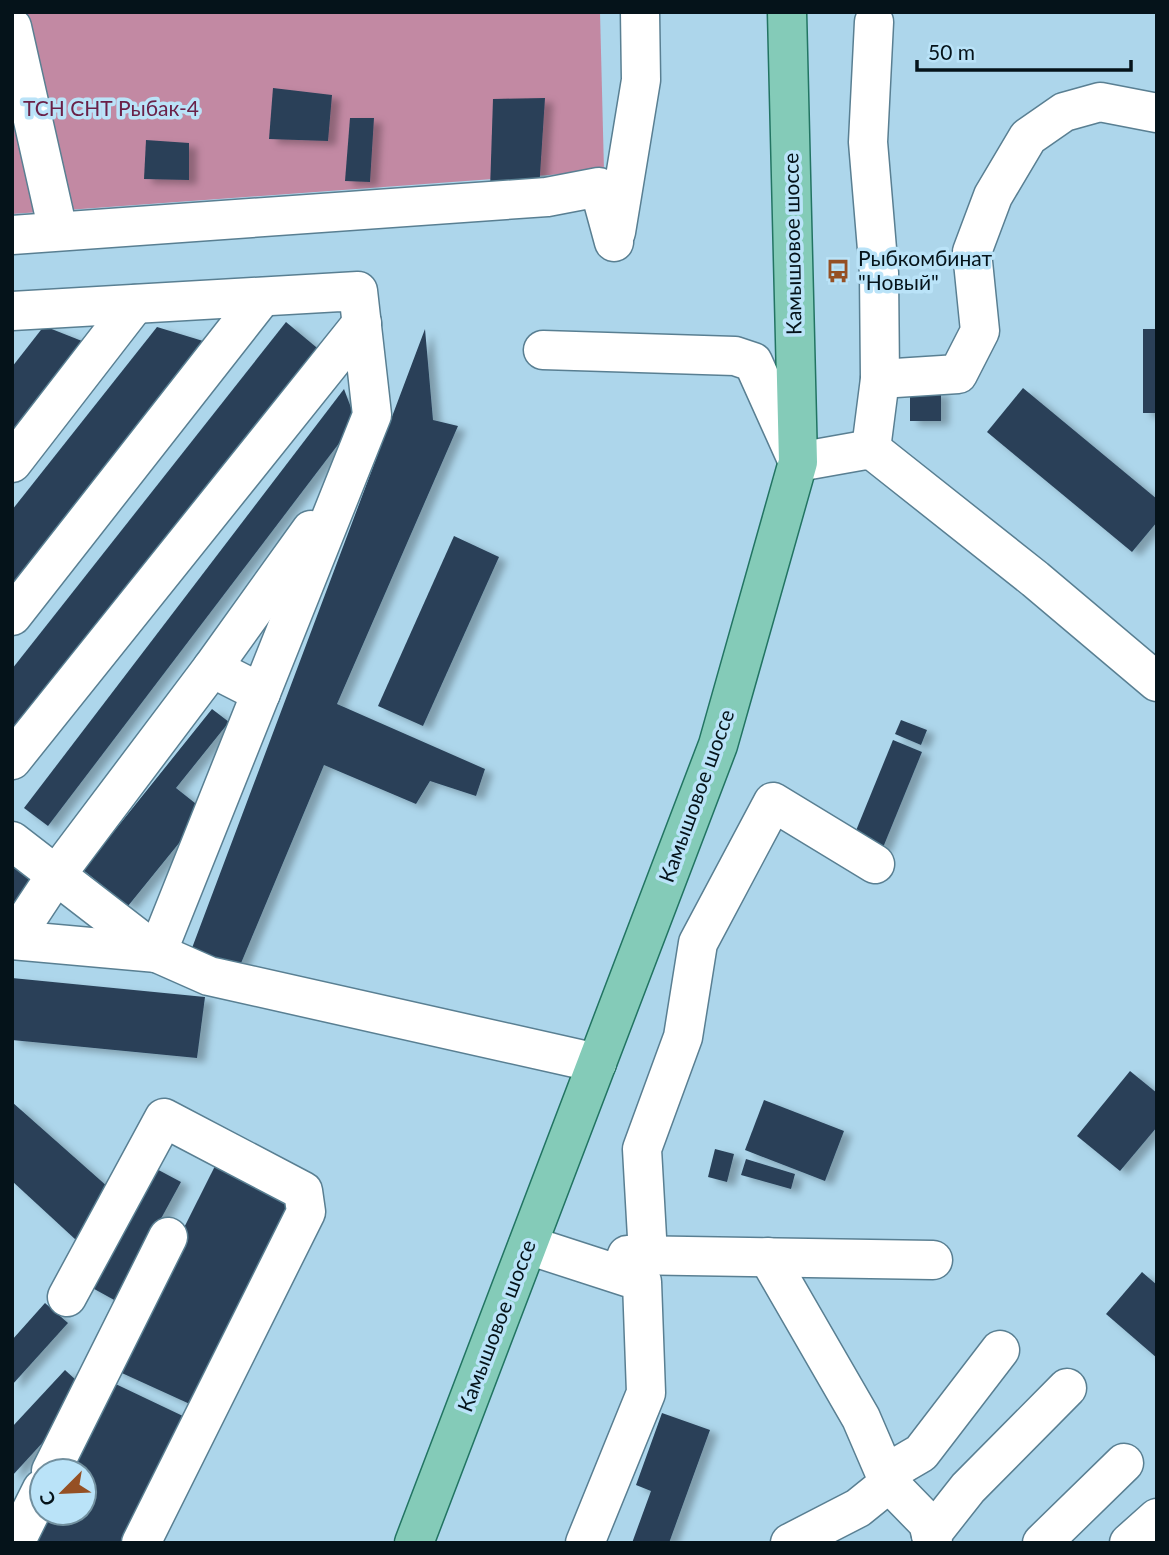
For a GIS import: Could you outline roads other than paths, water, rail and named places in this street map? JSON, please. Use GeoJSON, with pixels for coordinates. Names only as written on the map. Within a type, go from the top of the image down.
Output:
{"type":"FeatureCollection","features":[{"type":"Feature","properties":{"kind":"main road","name":"Камышовое шоссе"},"geometry":{"type":"LineString","coordinates":[[414,1543],[718,745],[798,462],[787,12]]}},
{"type":"Feature","properties":{"kind":"street"},"geometry":{"type":"LineString","coordinates":[[12,235],[547,197],[599,187],[614,242],[640,80],[640,12]]}},
{"type":"Feature","properties":{"kind":"street"},"geometry":{"type":"LineString","coordinates":[[871,449],[880,379],[879,273],[868,142],[874,22]]}},
{"type":"Feature","properties":{"kind":"street"},"geometry":{"type":"LineString","coordinates":[[12,27],[58,231]]}},
{"type":"Feature","properties":{"kind":"street"},"geometry":{"type":"LineString","coordinates":[[880,379],[958,374],[980,331],[972,252],[993,196],[1028,137],[1064,112],[1100,102],[1157,113]]}},
{"type":"Feature","properties":{"kind":"street"},"geometry":{"type":"LineString","coordinates":[[14,313],[358,291],[372,415],[157,953]]}},
{"type":"Feature","properties":{"kind":"street"},"geometry":{"type":"LineString","coordinates":[[12,616],[262,297]]}},
{"type":"Feature","properties":{"kind":"street"},"geometry":{"type":"LineString","coordinates":[[12,463],[135,304]]}},
{"type":"Feature","properties":{"kind":"street"},"geometry":{"type":"LineString","coordinates":[[12,760],[362,323]]}},
{"type":"Feature","properties":{"kind":"street"},"geometry":{"type":"LineString","coordinates":[[543,350],[735,356],[753,362],[798,462],[871,449],[1035,579],[1157,682]]}},
{"type":"Feature","properties":{"kind":"street"},"geometry":{"type":"LineString","coordinates":[[157,953],[12,940],[56,875],[212,668],[345,482]]}},
{"type":"Feature","properties":{"kind":"street"},"geometry":{"type":"LineString","coordinates":[[212,668],[261,693]]}},
{"type":"Feature","properties":{"kind":"street"},"geometry":{"type":"LineString","coordinates":[[585,1543],[646,1393],[642,1282],[634,1265],[642,1149],[683,1037],[698,943],[773,802],[875,864]]}},
{"type":"Feature","properties":{"kind":"street"},"geometry":{"type":"LineString","coordinates":[[12,841],[157,953],[209,976],[597,1063]]}},
{"type":"Feature","properties":{"kind":"street"},"geometry":{"type":"LineString","coordinates":[[66,1297],[164,1118],[303,1191],[306,1212],[141,1543]]}},
{"type":"Feature","properties":{"kind":"street"},"geometry":{"type":"LineString","coordinates":[[58,1457],[168,1237]]}},
{"type":"Feature","properties":{"kind":"street"},"geometry":{"type":"LineString","coordinates":[[528,1245],[634,1265],[768,1257],[933,1260]]}},
{"type":"Feature","properties":{"kind":"street"},"geometry":{"type":"LineString","coordinates":[[768,1257],[855,1406],[887,1478],[928,1523],[932,1539]]}},
{"type":"Feature","properties":{"kind":"street"},"geometry":{"type":"LineString","coordinates":[[790,1543],[858,1508],[887,1478],[921,1453],[1000,1350]]}},
{"type":"Feature","properties":{"kind":"street"},"geometry":{"type":"LineString","coordinates":[[932,1539],[968,1488],[1067,1388]]}},
{"type":"Feature","properties":{"kind":"street"},"geometry":{"type":"LineString","coordinates":[[1042,1543],[1124,1463]]}},
{"type":"Feature","properties":{"kind":"street"},"geometry":{"type":"LineString","coordinates":[[15,1543],[28,1517]]}},
{"type":"Feature","properties":{"kind":"street"},"geometry":{"type":"LineString","coordinates":[[1129,1543],[1157,1518]]}},
{"type":"Feature","properties":{"kind":"place","name":"Рыбкомбинат \"Новый\""},"geometry":{"type":"Point","coordinates":[838,271]}},
{"type":"Feature","properties":{"kind":"park label","name":"ТСН СНТ Рыбак-4"},"geometry":{"type":"Point","coordinates":[111,109]}}]}
